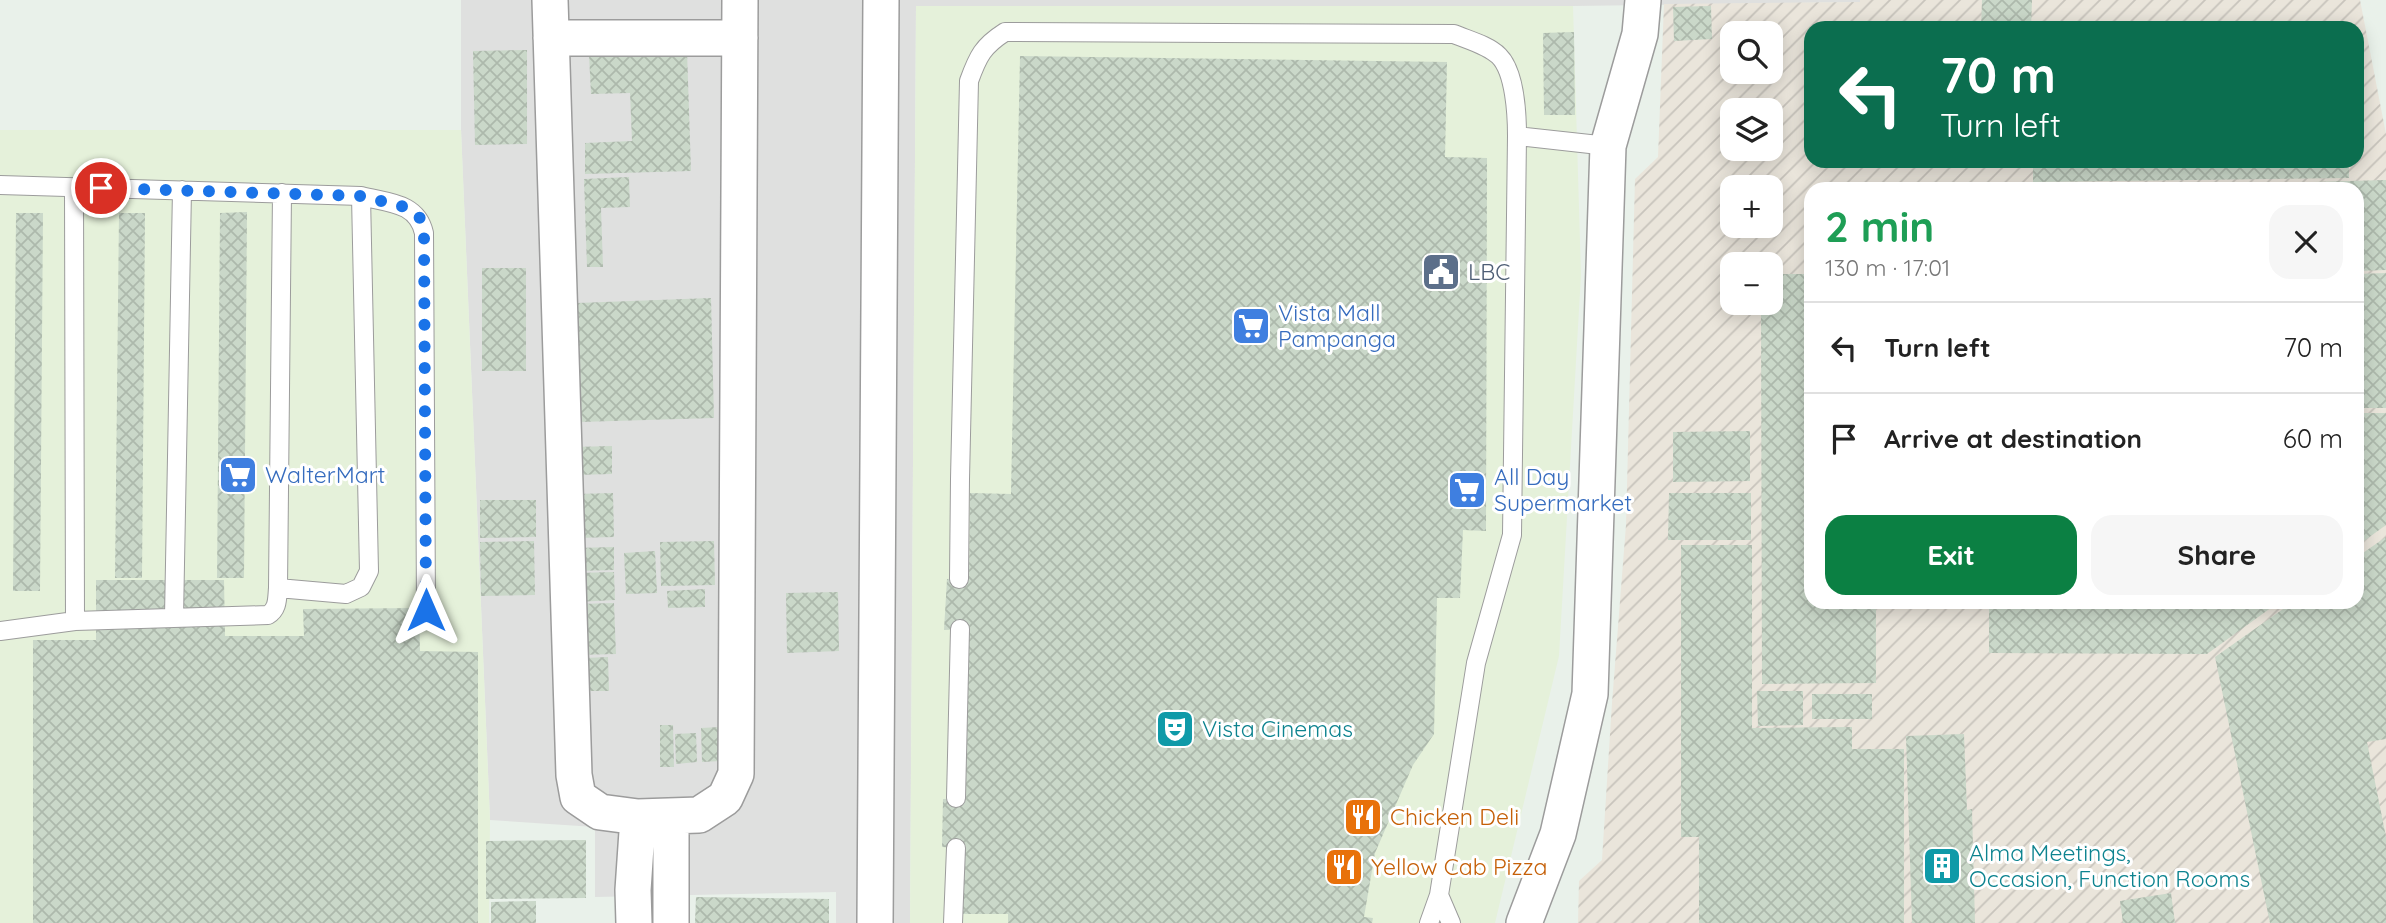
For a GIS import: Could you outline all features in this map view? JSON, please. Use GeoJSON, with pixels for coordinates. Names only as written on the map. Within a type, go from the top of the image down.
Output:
{"type":"FeatureCollection","features":[{"type":"Feature","properties":{"kind":"street"},"geometry":{"type":"LineString","coordinates":[[550,0],[574,775],[578,797],[600,812],[655,817],[699,815],[725,798],[736,774],[740,0]]}},
{"type":"Feature","properties":{"kind":"street"},"geometry":{"type":"LineString","coordinates":[[875,923],[881,0]]}},
{"type":"Feature","properties":{"kind":"street"},"geometry":{"type":"LineString","coordinates":[[1524,923],[1558,834],[1590,694],[1608,146],[1640,34],[1643,0]]}},
{"type":"Feature","properties":{"kind":"street"},"geometry":{"type":"LineString","coordinates":[[551,38],[740,38]]}},
{"type":"Feature","properties":{"kind":"street"},"geometry":{"type":"LineString","coordinates":[[634,923],[633,890],[655,817]]}},
{"type":"Feature","properties":{"kind":"street"},"geometry":{"type":"LineString","coordinates":[[655,817],[671,923]]}},
{"type":"Feature","properties":{"kind":"lane"},"geometry":{"type":"LineString","coordinates":[[960,579],[969,80],[986,44],[1005,32],[1454,34],[1499,56],[1508,71],[1517,116],[1512,536],[1476,663],[1439,895],[1429,923]]}},
{"type":"Feature","properties":{"kind":"lane"},"geometry":{"type":"LineString","coordinates":[[1517,136],[1608,146]]}},
{"type":"Feature","properties":{"kind":"lane"},"geometry":{"type":"LineString","coordinates":[[0,186],[361,196],[409,208],[421,219],[424,233],[426,610]]}},
{"type":"Feature","properties":{"kind":"lane"},"geometry":{"type":"LineString","coordinates":[[74,187],[75,621]]}},
{"type":"Feature","properties":{"kind":"lane"},"geometry":{"type":"LineString","coordinates":[[174,617],[182,190]]}},
{"type":"Feature","properties":{"kind":"lane"},"geometry":{"type":"LineString","coordinates":[[0,631],[75,621],[268,615],[274,611],[278,588],[282,193]]}},
{"type":"Feature","properties":{"kind":"lane"},"geometry":{"type":"LineString","coordinates":[[278,588],[346,594],[361,587],[369,571],[361,196]]}},
{"type":"Feature","properties":{"kind":"lane"},"geometry":{"type":"LineString","coordinates":[[956,798],[960,629]]}},
{"type":"Feature","properties":{"kind":"lane"},"geometry":{"type":"LineString","coordinates":[[953,923],[956,848]]}},
{"type":"Feature","properties":{"kind":"lane"},"geometry":{"type":"LineString","coordinates":[[1439,895],[1451,923]]}},
{"type":"Feature","properties":{"kind":"shaded area"},"geometry":{"type":"Polygon","coordinates":[[[461,0],[1861,2],[1573,6],[916,6],[910,923],[836,923],[836,892],[595,897],[595,827],[490,820],[461,130],[461,0]]]}},
{"type":"Feature","properties":{"kind":"shaded area"},"geometry":{"type":"Polygon","coordinates":[[[1860,0],[2360,0],[2386,134],[2386,923],[1578,923],[1579,881],[1602,860],[1626,525],[1635,179],[1658,157],[1664,4],[1860,0]]]}},
{"type":"Feature","properties":{"kind":"shaded area","name":"Vista Mall Pampanga"},"geometry":{"type":"Polygon","coordinates":[[[916,6],[1573,6],[1581,275],[1559,656],[1495,923],[910,923],[916,6]]]}},
{"type":"Feature","properties":{"kind":"shaded area","name":"WalterMart"},"geometry":{"type":"Polygon","coordinates":[[[0,130],[461,130],[490,820],[489,923],[0,923],[0,130]]]}},
{"type":"Feature","properties":{"kind":"building"},"geometry":{"type":"Polygon","coordinates":[[[1982,0],[2032,0],[2031,21],[1981,21],[1982,0]]]}},
{"type":"Feature","properties":{"kind":"building"},"geometry":{"type":"Polygon","coordinates":[[[1711,6],[1712,39],[1674,41],[1673,7],[1711,6]]]}},
{"type":"Feature","properties":{"kind":"building"},"geometry":{"type":"Polygon","coordinates":[[[1574,32],[1575,115],[1544,115],[1543,33],[1574,32]]]}},
{"type":"Feature","properties":{"kind":"building"},"geometry":{"type":"Polygon","coordinates":[[[527,50],[527,144],[475,145],[473,51],[527,50]]]}},
{"type":"Feature","properties":{"kind":"building"},"geometry":{"type":"Polygon","coordinates":[[[687,51],[691,171],[585,174],[585,143],[632,141],[630,93],[591,94],[589,55],[687,51]]]}},
{"type":"Feature","properties":{"kind":"building","name":"Vista Mall Pampanga"},"geometry":{"type":"Polygon","coordinates":[[[1020,56],[1447,62],[1445,157],[1487,158],[1486,531],[1463,530],[1460,598],[1437,598],[1434,734],[1413,765],[1375,853],[1364,917],[1373,918],[1372,923],[1008,923],[1008,914],[962,914],[963,848],[942,847],[943,799],[964,798],[967,629],[944,630],[947,579],[969,578],[970,493],[1011,494],[1020,56]]]}},
{"type":"Feature","properties":{"kind":"building"},"geometry":{"type":"Polygon","coordinates":[[[2033,168],[2349,168],[2349,178],[2033,182],[2033,168]]]}},
{"type":"Feature","properties":{"kind":"building"},"geometry":{"type":"Polygon","coordinates":[[[629,177],[630,207],[601,208],[603,267],[587,267],[584,179],[629,177]]]}},
{"type":"Feature","properties":{"kind":"building"},"geometry":{"type":"Polygon","coordinates":[[[2386,180],[2386,270],[2364,271],[2364,182],[2316,182],[2386,180]]]}},
{"type":"Feature","properties":{"kind":"building"},"geometry":{"type":"Polygon","coordinates":[[[247,212],[244,578],[217,578],[220,213],[247,212]]]}},
{"type":"Feature","properties":{"kind":"building"},"geometry":{"type":"Polygon","coordinates":[[[16,213],[43,213],[40,591],[13,591],[16,213]]]}},
{"type":"Feature","properties":{"kind":"building"},"geometry":{"type":"Polygon","coordinates":[[[119,213],[145,213],[142,578],[115,578],[119,213]]]}},
{"type":"Feature","properties":{"kind":"building"},"geometry":{"type":"Polygon","coordinates":[[[482,268],[526,268],[526,371],[482,371],[482,268]]]}},
{"type":"Feature","properties":{"kind":"building"},"geometry":{"type":"Polygon","coordinates":[[[2386,273],[2386,408],[2364,408],[2364,274],[2386,273]]]}},
{"type":"Feature","properties":{"kind":"building"},"geometry":{"type":"Polygon","coordinates":[[[1783,274],[1804,274],[1804,609],[1876,609],[1876,683],[1762,684],[1761,315],[1783,315],[1783,274]]]}},
{"type":"Feature","properties":{"kind":"building"},"geometry":{"type":"Polygon","coordinates":[[[711,298],[714,418],[580,422],[577,303],[711,298]]]}},
{"type":"Feature","properties":{"kind":"building"},"geometry":{"type":"Polygon","coordinates":[[[2364,413],[2386,413],[2386,525],[2364,541],[2364,413]]]}},
{"type":"Feature","properties":{"kind":"building"},"geometry":{"type":"Polygon","coordinates":[[[1750,431],[1750,481],[1673,482],[1673,432],[1750,431]]]}},
{"type":"Feature","properties":{"kind":"building"},"geometry":{"type":"Polygon","coordinates":[[[612,446],[612,474],[575,475],[574,447],[612,446]]]}},
{"type":"Feature","properties":{"kind":"building"},"geometry":{"type":"Polygon","coordinates":[[[613,493],[614,537],[577,538],[576,494],[613,493]]]}},
{"type":"Feature","properties":{"kind":"building"},"geometry":{"type":"Polygon","coordinates":[[[1669,493],[1751,493],[1751,540],[1668,540],[1669,493]]]}},
{"type":"Feature","properties":{"kind":"building"},"geometry":{"type":"Polygon","coordinates":[[[480,500],[536,500],[536,537],[480,538],[480,500]]]}},
{"type":"Feature","properties":{"kind":"building"},"geometry":{"type":"Polygon","coordinates":[[[2386,537],[2386,739],[2367,742],[2386,837],[2386,923],[2270,923],[2215,657],[2283,609],[2364,609],[2364,552],[2386,537]]]}},
{"type":"Feature","properties":{"kind":"building"},"geometry":{"type":"Polygon","coordinates":[[[534,541],[535,595],[481,596],[480,542],[534,541]]]}},
{"type":"Feature","properties":{"kind":"building"},"geometry":{"type":"Polygon","coordinates":[[[714,541],[715,585],[661,586],[660,542],[714,541]]]}},
{"type":"Feature","properties":{"kind":"building"},"geometry":{"type":"Polygon","coordinates":[[[1681,545],[1752,545],[1752,728],[1852,727],[1852,749],[1904,749],[1904,923],[1699,923],[1699,837],[1681,837],[1681,545]]]}},
{"type":"Feature","properties":{"kind":"building"},"geometry":{"type":"Polygon","coordinates":[[[614,547],[614,570],[576,571],[576,548],[614,547]]]}},
{"type":"Feature","properties":{"kind":"building"},"geometry":{"type":"Polygon","coordinates":[[[655,551],[657,593],[626,594],[624,553],[655,551]]]}},
{"type":"Feature","properties":{"kind":"building"},"geometry":{"type":"Polygon","coordinates":[[[614,572],[615,600],[577,602],[577,573],[614,572]]]}},
{"type":"Feature","properties":{"kind":"building"},"geometry":{"type":"Polygon","coordinates":[[[96,580],[224,580],[225,636],[304,636],[303,609],[419,608],[420,651],[478,652],[478,923],[33,923],[33,640],[96,640],[96,580]]]}},
{"type":"Feature","properties":{"kind":"building"},"geometry":{"type":"Polygon","coordinates":[[[705,589],[705,607],[668,608],[667,591],[705,589]]]}},
{"type":"Feature","properties":{"kind":"building"},"geometry":{"type":"Polygon","coordinates":[[[838,592],[839,651],[787,653],[786,593],[838,592]]]}},
{"type":"Feature","properties":{"kind":"building"},"geometry":{"type":"Polygon","coordinates":[[[614,603],[616,654],[577,655],[577,604],[614,603]]]}},
{"type":"Feature","properties":{"kind":"building"},"geometry":{"type":"Polygon","coordinates":[[[1989,609],[2269,609],[2207,654],[1989,653],[1989,609]]]}},
{"type":"Feature","properties":{"kind":"building"},"geometry":{"type":"Polygon","coordinates":[[[608,657],[609,691],[586,691],[585,658],[608,657]]]}},
{"type":"Feature","properties":{"kind":"building"},"geometry":{"type":"Polygon","coordinates":[[[1757,691],[1803,691],[1803,725],[1758,726],[1757,691]]]}},
{"type":"Feature","properties":{"kind":"building"},"geometry":{"type":"Polygon","coordinates":[[[1812,694],[1872,694],[1872,719],[1812,719],[1812,694]]]}},
{"type":"Feature","properties":{"kind":"building"},"geometry":{"type":"Polygon","coordinates":[[[660,725],[673,725],[674,767],[660,767],[660,725]]]}},
{"type":"Feature","properties":{"kind":"building"},"geometry":{"type":"Polygon","coordinates":[[[720,727],[721,761],[702,762],[701,728],[720,727]]]}},
{"type":"Feature","properties":{"kind":"building"},"geometry":{"type":"Polygon","coordinates":[[[696,733],[697,762],[676,764],[675,734],[696,733]]]}},
{"type":"Feature","properties":{"kind":"building","name":"Alma Meetings, Occasion, Function Rooms"},"geometry":{"type":"Polygon","coordinates":[[[1964,734],[1967,810],[1972,809],[1975,923],[1912,923],[1906,736],[1964,734]]]}},
{"type":"Feature","properties":{"kind":"building"},"geometry":{"type":"Polygon","coordinates":[[[586,840],[586,898],[486,899],[486,841],[586,840]]]}},
{"type":"Feature","properties":{"kind":"building"},"geometry":{"type":"Polygon","coordinates":[[[2171,893],[2175,923],[2123,923],[2120,901],[2171,893]]]}},
{"type":"Feature","properties":{"kind":"building"},"geometry":{"type":"Polygon","coordinates":[[[696,897],[829,899],[829,923],[695,923],[696,897]]]}},
{"type":"Feature","properties":{"kind":"building"},"geometry":{"type":"Polygon","coordinates":[[[536,901],[536,923],[491,923],[491,902],[536,901]]]}},
{"type":"Feature","properties":{"kind":"place","name":"LBC"},"geometry":{"type":"Point","coordinates":[1441,272]}},
{"type":"Feature","properties":{"kind":"place","name":"Vista Mall Pampanga"},"geometry":{"type":"Point","coordinates":[1251,326]}},
{"type":"Feature","properties":{"kind":"place","name":"WalterMart"},"geometry":{"type":"Point","coordinates":[238,475]}},
{"type":"Feature","properties":{"kind":"place","name":"All Day Supermarket"},"geometry":{"type":"Point","coordinates":[1467,490]}},
{"type":"Feature","properties":{"kind":"place","name":"Vista Cinemas"},"geometry":{"type":"Point","coordinates":[1175,729]}},
{"type":"Feature","properties":{"kind":"place","name":"Chicken Deli"},"geometry":{"type":"Point","coordinates":[1363,817]}},
{"type":"Feature","properties":{"kind":"place","name":"Alma Meetings, Occasion, Function Rooms"},"geometry":{"type":"Point","coordinates":[1942,866]}},
{"type":"Feature","properties":{"kind":"place","name":"Yellow Cab Pizza"},"geometry":{"type":"Point","coordinates":[1344,867]}},
{"type":"Feature","properties":{"kind":"route"},"geometry":{"type":"LineString","coordinates":[[101,188],[361,196],[409,208],[421,219],[424,233],[426,610]]}}]}
